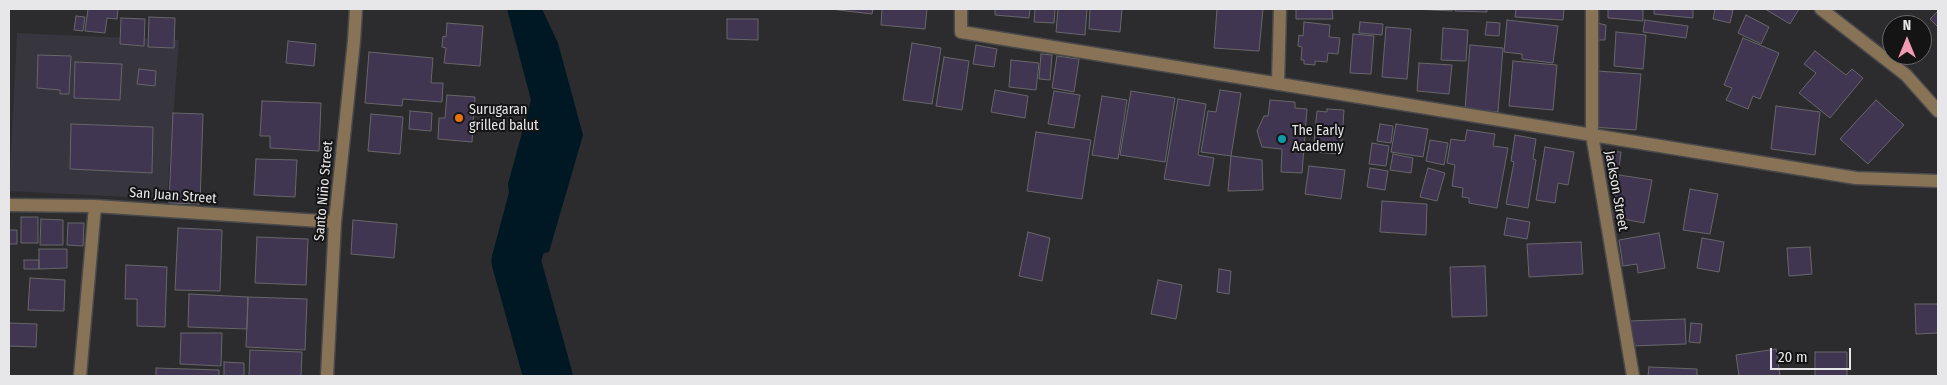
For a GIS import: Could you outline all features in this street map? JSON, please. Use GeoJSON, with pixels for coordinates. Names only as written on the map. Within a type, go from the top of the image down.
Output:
{"type":"FeatureCollection","features":[{"type":"Feature","properties":{"kind":"street","name":"Santo Niño Street"},"geometry":{"type":"LineString","coordinates":[[327,376],[335,222],[356,9]]}},
{"type":"Feature","properties":{"kind":"street"},"geometry":{"type":"LineString","coordinates":[[961,9],[961,32],[1856,178],[1938,181]]}},
{"type":"Feature","properties":{"kind":"street"},"geometry":{"type":"LineString","coordinates":[[1278,84],[1280,9]]}},
{"type":"Feature","properties":{"kind":"street","name":"Jackson Street"},"geometry":{"type":"LineString","coordinates":[[1592,9],[1592,135],[1633,376]]}},
{"type":"Feature","properties":{"kind":"street"},"geometry":{"type":"LineString","coordinates":[[1821,9],[1906,75],[1938,111]]}},
{"type":"Feature","properties":{"kind":"street","name":"San Juan Street"},"geometry":{"type":"LineString","coordinates":[[9,205],[95,206],[335,222]]}},
{"type":"Feature","properties":{"kind":"street"},"geometry":{"type":"LineString","coordinates":[[80,376],[95,206]]}},
{"type":"Feature","properties":{"kind":"shaded area"},"geometry":{"type":"Polygon","coordinates":[[[17,33],[179,40],[167,199],[9,191],[17,33]]]}},
{"type":"Feature","properties":{"kind":"water"},"geometry":{"type":"Polygon","coordinates":[[[507,9],[542,9],[558,43],[583,135],[549,252],[516,261],[508,184],[531,100],[507,9]]]}},
{"type":"Feature","properties":{"kind":"building"},"geometry":{"type":"Polygon","coordinates":[[[88,9],[118,9],[117,19],[107,18],[105,33],[85,31],[88,9]]]}},
{"type":"Feature","properties":{"kind":"building"},"geometry":{"type":"Polygon","coordinates":[[[830,9],[873,9],[872,14],[830,9]]]}},
{"type":"Feature","properties":{"kind":"building"},"geometry":{"type":"Polygon","coordinates":[[[882,9],[927,9],[925,29],[881,25],[882,9]]]}},
{"type":"Feature","properties":{"kind":"building"},"geometry":{"type":"Polygon","coordinates":[[[995,9],[1030,9],[1029,18],[995,15],[995,9]]]}},
{"type":"Feature","properties":{"kind":"building"},"geometry":{"type":"Polygon","coordinates":[[[1035,9],[1055,9],[1054,23],[1034,22],[1035,9]]]}},
{"type":"Feature","properties":{"kind":"building"},"geometry":{"type":"Polygon","coordinates":[[[1058,9],[1087,9],[1085,35],[1056,32],[1058,9]]]}},
{"type":"Feature","properties":{"kind":"building"},"geometry":{"type":"Polygon","coordinates":[[[1090,9],[1122,9],[1120,32],[1089,29],[1090,9]]]}},
{"type":"Feature","properties":{"kind":"building"},"geometry":{"type":"Polygon","coordinates":[[[1217,9],[1263,9],[1259,51],[1214,48],[1217,9]]]}},
{"type":"Feature","properties":{"kind":"building"},"geometry":{"type":"Polygon","coordinates":[[[1296,9],[1332,9],[1333,19],[1296,19],[1296,9]]]}},
{"type":"Feature","properties":{"kind":"building"},"geometry":{"type":"Polygon","coordinates":[[[1413,9],[1453,9],[1452,11],[1413,9]]]}},
{"type":"Feature","properties":{"kind":"building"},"geometry":{"type":"Polygon","coordinates":[[[1455,9],[1487,9],[1487,12],[1455,11],[1455,9]]]}},
{"type":"Feature","properties":{"kind":"building"},"geometry":{"type":"Polygon","coordinates":[[[1516,9],[1564,9],[1563,20],[1515,17],[1516,9]]]}},
{"type":"Feature","properties":{"kind":"building"},"geometry":{"type":"Polygon","coordinates":[[[1608,9],[1643,9],[1643,21],[1608,18],[1608,9]]]}},
{"type":"Feature","properties":{"kind":"building"},"geometry":{"type":"Polygon","coordinates":[[[1654,9],[1693,9],[1693,18],[1654,14],[1654,9]]]}},
{"type":"Feature","properties":{"kind":"building"},"geometry":{"type":"Polygon","coordinates":[[[1715,9],[1733,10],[1730,23],[1713,19],[1715,9]]]}},
{"type":"Feature","properties":{"kind":"building"},"geometry":{"type":"Polygon","coordinates":[[[1765,9],[1799,9],[1790,24],[1765,9]]]}},
{"type":"Feature","properties":{"kind":"building"},"geometry":{"type":"Polygon","coordinates":[[[1938,11],[1938,27],[1932,21],[1932,17],[1938,11]]]}},
{"type":"Feature","properties":{"kind":"building"},"geometry":{"type":"Polygon","coordinates":[[[1746,15],[1769,27],[1761,44],[1738,33],[1746,15]]]}},
{"type":"Feature","properties":{"kind":"building"},"geometry":{"type":"Polygon","coordinates":[[[76,16],[85,17],[83,31],[74,30],[76,16]]]}},
{"type":"Feature","properties":{"kind":"building"},"geometry":{"type":"Polygon","coordinates":[[[149,17],[175,18],[174,48],[148,47],[149,17]]]}},
{"type":"Feature","properties":{"kind":"building"},"geometry":{"type":"Polygon","coordinates":[[[121,18],[145,19],[144,46],[120,44],[121,18]]]}},
{"type":"Feature","properties":{"kind":"building"},"geometry":{"type":"Polygon","coordinates":[[[727,19],[758,19],[758,40],[727,39],[727,19]]]}},
{"type":"Feature","properties":{"kind":"building"},"geometry":{"type":"Polygon","coordinates":[[[1507,20],[1558,26],[1553,63],[1522,59],[1522,54],[1504,52],[1507,20]]]}},
{"type":"Feature","properties":{"kind":"building"},"geometry":{"type":"Polygon","coordinates":[[[1645,20],[1688,26],[1686,38],[1643,32],[1645,20]]]}},
{"type":"Feature","properties":{"kind":"building"},"geometry":{"type":"Polygon","coordinates":[[[1304,22],[1330,25],[1329,37],[1340,38],[1338,54],[1328,53],[1327,62],[1315,61],[1315,65],[1304,64],[1304,60],[1301,60],[1302,47],[1298,46],[1299,35],[1303,36],[1304,22]]]}},
{"type":"Feature","properties":{"kind":"building"},"geometry":{"type":"Polygon","coordinates":[[[1360,22],[1383,24],[1382,35],[1359,33],[1360,22]]]}},
{"type":"Feature","properties":{"kind":"building"},"geometry":{"type":"Polygon","coordinates":[[[1487,22],[1500,23],[1499,36],[1485,35],[1487,22]]]}},
{"type":"Feature","properties":{"kind":"building"},"geometry":{"type":"Polygon","coordinates":[[[447,23],[483,26],[480,66],[444,63],[446,48],[442,47],[443,36],[446,37],[447,23]]]}},
{"type":"Feature","properties":{"kind":"building"},"geometry":{"type":"Polygon","coordinates":[[[1597,23],[1606,25],[1605,40],[1595,40],[1597,23]]]}},
{"type":"Feature","properties":{"kind":"building"},"geometry":{"type":"Polygon","coordinates":[[[1386,27],[1411,29],[1407,79],[1382,77],[1386,27]]]}},
{"type":"Feature","properties":{"kind":"building"},"geometry":{"type":"Polygon","coordinates":[[[1443,28],[1468,30],[1466,61],[1441,60],[1443,28]]]}},
{"type":"Feature","properties":{"kind":"building"},"geometry":{"type":"Polygon","coordinates":[[[1616,32],[1646,35],[1643,69],[1614,66],[1616,32]]]}},
{"type":"Feature","properties":{"kind":"building"},"geometry":{"type":"Polygon","coordinates":[[[1353,34],[1374,36],[1371,74],[1350,73],[1353,34]]]}},
{"type":"Feature","properties":{"kind":"building"},"geometry":{"type":"Polygon","coordinates":[[[1743,38],[1779,53],[1760,99],[1753,96],[1748,109],[1726,100],[1732,88],[1724,85],[1743,38]]]}},
{"type":"Feature","properties":{"kind":"building"},"geometry":{"type":"Polygon","coordinates":[[[288,41],[316,44],[314,66],[286,63],[288,41]]]}},
{"type":"Feature","properties":{"kind":"building"},"geometry":{"type":"Polygon","coordinates":[[[912,43],[941,48],[932,104],[903,100],[912,43]]]}},
{"type":"Feature","properties":{"kind":"building"},"geometry":{"type":"Polygon","coordinates":[[[976,45],[997,49],[994,67],[973,64],[976,45]]]}},
{"type":"Feature","properties":{"kind":"building"},"geometry":{"type":"Polygon","coordinates":[[[1470,45],[1503,48],[1498,112],[1465,109],[1470,45]]]}},
{"type":"Feature","properties":{"kind":"building"},"geometry":{"type":"Polygon","coordinates":[[[1815,51],[1846,75],[1852,69],[1863,78],[1830,118],[1799,93],[1816,73],[1804,64],[1815,51]]]}},
{"type":"Feature","properties":{"kind":"building"},"geometry":{"type":"Polygon","coordinates":[[[369,52],[433,58],[431,83],[443,83],[442,102],[403,99],[402,106],[365,103],[369,52]]]}},
{"type":"Feature","properties":{"kind":"building"},"geometry":{"type":"Polygon","coordinates":[[[1041,54],[1052,55],[1050,80],[1039,79],[1041,54]]]}},
{"type":"Feature","properties":{"kind":"building"},"geometry":{"type":"Polygon","coordinates":[[[38,55],[71,56],[69,94],[60,94],[60,90],[37,88],[38,55]]]}},
{"type":"Feature","properties":{"kind":"building"},"geometry":{"type":"Polygon","coordinates":[[[1057,56],[1079,59],[1074,92],[1052,88],[1057,56]]]}},
{"type":"Feature","properties":{"kind":"building"},"geometry":{"type":"Polygon","coordinates":[[[944,57],[969,61],[962,110],[936,106],[944,57]]]}},
{"type":"Feature","properties":{"kind":"building"},"geometry":{"type":"Polygon","coordinates":[[[1011,60],[1039,63],[1036,90],[1009,87],[1011,60]]]}},
{"type":"Feature","properties":{"kind":"building"},"geometry":{"type":"Polygon","coordinates":[[[1513,61],[1557,65],[1553,110],[1509,106],[1513,61]]]}},
{"type":"Feature","properties":{"kind":"building"},"geometry":{"type":"Polygon","coordinates":[[[75,62],[122,64],[120,100],[74,98],[75,62]]]}},
{"type":"Feature","properties":{"kind":"building"},"geometry":{"type":"Polygon","coordinates":[[[1419,63],[1452,65],[1449,94],[1417,91],[1419,63]]]}},
{"type":"Feature","properties":{"kind":"building"},"geometry":{"type":"Polygon","coordinates":[[[139,69],[156,71],[155,86],[137,84],[139,69]]]}},
{"type":"Feature","properties":{"kind":"building"},"geometry":{"type":"Polygon","coordinates":[[[1597,71],[1641,74],[1636,130],[1592,127],[1597,71]]]}},
{"type":"Feature","properties":{"kind":"building"},"geometry":{"type":"Polygon","coordinates":[[[995,90],[1028,96],[1025,118],[991,112],[995,90]]]}},
{"type":"Feature","properties":{"kind":"building"},"geometry":{"type":"Polygon","coordinates":[[[1220,90],[1241,93],[1231,156],[1201,152],[1208,111],[1216,112],[1220,90]]]}},
{"type":"Feature","properties":{"kind":"building"},"geometry":{"type":"Polygon","coordinates":[[[1054,91],[1080,95],[1074,128],[1048,124],[1054,91]]]}},
{"type":"Feature","properties":{"kind":"building"},"geometry":{"type":"Polygon","coordinates":[[[1131,91],[1175,98],[1165,162],[1120,155],[1131,91]]]}},
{"type":"Feature","properties":{"kind":"building","name":"Surugaran grilled balut"},"geometry":{"type":"Polygon","coordinates":[[[447,95],[475,97],[472,142],[438,139],[439,118],[445,118],[447,95]]]}},
{"type":"Feature","properties":{"kind":"building"},"geometry":{"type":"Polygon","coordinates":[[[1102,96],[1127,100],[1118,159],[1092,155],[1102,96]]]}},
{"type":"Feature","properties":{"kind":"building"},"geometry":{"type":"Polygon","coordinates":[[[1178,99],[1206,104],[1198,155],[1214,158],[1209,186],[1164,179],[1178,99]]]}},
{"type":"Feature","properties":{"kind":"building","name":"The Early Academy"},"geometry":{"type":"Polygon","coordinates":[[[1270,100],[1295,102],[1295,108],[1307,109],[1302,173],[1281,172],[1282,149],[1262,147],[1257,131],[1264,116],[1268,116],[1270,100]]]}},
{"type":"Feature","properties":{"kind":"building"},"geometry":{"type":"Polygon","coordinates":[[[1876,100],[1904,125],[1868,164],[1840,139],[1876,100]]]}},
{"type":"Feature","properties":{"kind":"building"},"geometry":{"type":"Polygon","coordinates":[[[262,101],[321,103],[319,151],[270,148],[270,136],[260,136],[262,101]]]}},
{"type":"Feature","properties":{"kind":"building"},"geometry":{"type":"Polygon","coordinates":[[[1776,106],[1820,112],[1815,155],[1771,149],[1776,106]]]}},
{"type":"Feature","properties":{"kind":"building"},"geometry":{"type":"Polygon","coordinates":[[[1327,109],[1344,110],[1341,154],[1313,152],[1317,111],[1327,112],[1327,109]]]}},
{"type":"Feature","properties":{"kind":"building"},"geometry":{"type":"Polygon","coordinates":[[[410,111],[432,113],[431,131],[409,129],[410,111]]]}},
{"type":"Feature","properties":{"kind":"building"},"geometry":{"type":"Polygon","coordinates":[[[173,113],[203,114],[200,204],[169,203],[173,113]]]}},
{"type":"Feature","properties":{"kind":"building"},"geometry":{"type":"Polygon","coordinates":[[[371,114],[403,117],[400,154],[368,151],[371,114]]]}},
{"type":"Feature","properties":{"kind":"building"},"geometry":{"type":"Polygon","coordinates":[[[71,124],[153,127],[152,173],[70,169],[71,124]]]}},
{"type":"Feature","properties":{"kind":"building"},"geometry":{"type":"Polygon","coordinates":[[[1380,124],[1393,126],[1391,143],[1377,141],[1380,124]]]}},
{"type":"Feature","properties":{"kind":"building"},"geometry":{"type":"Polygon","coordinates":[[[1396,124],[1428,129],[1423,157],[1391,152],[1396,124]]]}},
{"type":"Feature","properties":{"kind":"building"},"geometry":{"type":"Polygon","coordinates":[[[1467,130],[1495,134],[1493,146],[1508,148],[1497,208],[1469,203],[1469,198],[1462,197],[1463,188],[1452,186],[1455,165],[1447,163],[1451,139],[1465,141],[1467,130]]]}},
{"type":"Feature","properties":{"kind":"building"},"geometry":{"type":"Polygon","coordinates":[[[1036,132],[1091,140],[1082,199],[1027,191],[1036,132]]]}},
{"type":"Feature","properties":{"kind":"building"},"geometry":{"type":"Polygon","coordinates":[[[1515,135],[1536,139],[1533,159],[1536,160],[1528,208],[1506,204],[1514,162],[1511,161],[1515,135]]]}},
{"type":"Feature","properties":{"kind":"building"},"geometry":{"type":"Polygon","coordinates":[[[1430,140],[1448,143],[1444,165],[1426,161],[1430,140]]]}},
{"type":"Feature","properties":{"kind":"building"},"geometry":{"type":"Polygon","coordinates":[[[1372,143],[1389,146],[1386,166],[1369,164],[1372,143]]]}},
{"type":"Feature","properties":{"kind":"building"},"geometry":{"type":"Polygon","coordinates":[[[1545,147],[1574,152],[1568,185],[1558,183],[1555,203],[1536,200],[1545,147]]]}},
{"type":"Feature","properties":{"kind":"building"},"geometry":{"type":"Polygon","coordinates":[[[1603,151],[1621,152],[1619,168],[1602,166],[1603,151]]]}},
{"type":"Feature","properties":{"kind":"building"},"geometry":{"type":"Polygon","coordinates":[[[1393,154],[1413,158],[1411,173],[1390,170],[1393,154]]]}},
{"type":"Feature","properties":{"kind":"building"},"geometry":{"type":"Polygon","coordinates":[[[1231,156],[1262,160],[1263,190],[1228,191],[1231,156]]]}},
{"type":"Feature","properties":{"kind":"building"},"geometry":{"type":"Polygon","coordinates":[[[256,159],[297,160],[295,197],[254,195],[256,159]]]}},
{"type":"Feature","properties":{"kind":"building"},"geometry":{"type":"Polygon","coordinates":[[[1309,166],[1345,170],[1341,199],[1305,194],[1309,166]]]}},
{"type":"Feature","properties":{"kind":"building"},"geometry":{"type":"Polygon","coordinates":[[[1370,168],[1388,171],[1385,190],[1367,187],[1370,168]]]}},
{"type":"Feature","properties":{"kind":"building"},"geometry":{"type":"Polygon","coordinates":[[[1428,168],[1445,173],[1437,201],[1420,197],[1428,168]]]}},
{"type":"Feature","properties":{"kind":"building"},"geometry":{"type":"Polygon","coordinates":[[[1619,175],[1652,180],[1644,223],[1612,217],[1619,175]]]}},
{"type":"Feature","properties":{"kind":"building"},"geometry":{"type":"Polygon","coordinates":[[[1690,189],[1718,194],[1710,234],[1683,230],[1690,189]]]}},
{"type":"Feature","properties":{"kind":"building"},"geometry":{"type":"Polygon","coordinates":[[[1382,201],[1427,204],[1426,235],[1380,232],[1382,201]]]}},
{"type":"Feature","properties":{"kind":"building"},"geometry":{"type":"Polygon","coordinates":[[[21,217],[38,217],[38,243],[21,243],[21,217]]]}},
{"type":"Feature","properties":{"kind":"building"},"geometry":{"type":"Polygon","coordinates":[[[1507,218],[1530,222],[1527,239],[1504,235],[1507,218]]]}},
{"type":"Feature","properties":{"kind":"building"},"geometry":{"type":"Polygon","coordinates":[[[41,219],[63,220],[63,245],[40,245],[41,219]]]}},
{"type":"Feature","properties":{"kind":"building"},"geometry":{"type":"Polygon","coordinates":[[[353,220],[397,224],[394,258],[351,254],[353,220]]]}},
{"type":"Feature","properties":{"kind":"building"},"geometry":{"type":"Polygon","coordinates":[[[68,223],[84,223],[83,246],[67,245],[68,223]]]}},
{"type":"Feature","properties":{"kind":"building"},"geometry":{"type":"Polygon","coordinates":[[[178,228],[222,230],[220,291],[175,290],[178,228]]]}},
{"type":"Feature","properties":{"kind":"building"},"geometry":{"type":"Polygon","coordinates":[[[9,230],[17,230],[17,244],[9,244],[9,230]]]}},
{"type":"Feature","properties":{"kind":"building"},"geometry":{"type":"Polygon","coordinates":[[[1028,232],[1050,238],[1042,281],[1019,276],[1028,232]]]}},
{"type":"Feature","properties":{"kind":"building"},"geometry":{"type":"Polygon","coordinates":[[[1659,233],[1665,268],[1638,273],[1637,264],[1623,266],[1619,240],[1659,233]]]}},
{"type":"Feature","properties":{"kind":"building"},"geometry":{"type":"Polygon","coordinates":[[[257,237],[308,239],[306,285],[255,283],[257,237]]]}},
{"type":"Feature","properties":{"kind":"building"},"geometry":{"type":"Polygon","coordinates":[[[1702,238],[1724,242],[1719,272],[1697,268],[1702,238]]]}},
{"type":"Feature","properties":{"kind":"building"},"geometry":{"type":"Polygon","coordinates":[[[1581,242],[1583,274],[1529,277],[1527,244],[1581,242]]]}},
{"type":"Feature","properties":{"kind":"building"},"geometry":{"type":"Polygon","coordinates":[[[1810,247],[1812,274],[1789,276],[1787,248],[1810,247]]]}},
{"type":"Feature","properties":{"kind":"building"},"geometry":{"type":"Polygon","coordinates":[[[39,249],[67,249],[67,268],[39,269],[39,249]]]}},
{"type":"Feature","properties":{"kind":"building"},"geometry":{"type":"Polygon","coordinates":[[[24,260],[39,260],[39,269],[24,269],[24,260]]]}},
{"type":"Feature","properties":{"kind":"building"},"geometry":{"type":"Polygon","coordinates":[[[126,265],[167,267],[165,327],[137,326],[137,299],[125,299],[126,265]]]}},
{"type":"Feature","properties":{"kind":"building"},"geometry":{"type":"Polygon","coordinates":[[[1485,266],[1487,316],[1452,317],[1450,267],[1485,266]]]}},
{"type":"Feature","properties":{"kind":"building"},"geometry":{"type":"Polygon","coordinates":[[[1219,269],[1231,271],[1229,294],[1217,292],[1219,269]]]}},
{"type":"Feature","properties":{"kind":"building"},"geometry":{"type":"Polygon","coordinates":[[[30,278],[65,280],[64,311],[28,310],[30,278]]]}},
{"type":"Feature","properties":{"kind":"building"},"geometry":{"type":"Polygon","coordinates":[[[1158,280],[1182,285],[1176,319],[1151,314],[1158,280]]]}},
{"type":"Feature","properties":{"kind":"building"},"geometry":{"type":"Polygon","coordinates":[[[189,294],[248,297],[247,329],[188,327],[189,294]]]}},
{"type":"Feature","properties":{"kind":"building"},"geometry":{"type":"Polygon","coordinates":[[[248,297],[307,299],[305,350],[246,347],[248,297]]]}},
{"type":"Feature","properties":{"kind":"building"},"geometry":{"type":"Polygon","coordinates":[[[1915,304],[1938,304],[1938,333],[1916,334],[1915,304]]]}},
{"type":"Feature","properties":{"kind":"building"},"geometry":{"type":"Polygon","coordinates":[[[1685,319],[1686,344],[1631,346],[1630,321],[1685,319]]]}},
{"type":"Feature","properties":{"kind":"building"},"geometry":{"type":"Polygon","coordinates":[[[9,323],[37,324],[36,347],[9,346],[9,323]]]}},
{"type":"Feature","properties":{"kind":"building"},"geometry":{"type":"Polygon","coordinates":[[[1691,323],[1702,324],[1700,343],[1689,342],[1691,323]]]}},
{"type":"Feature","properties":{"kind":"building"},"geometry":{"type":"Polygon","coordinates":[[[181,333],[222,333],[221,366],[180,364],[181,333]]]}},
{"type":"Feature","properties":{"kind":"building"},"geometry":{"type":"Polygon","coordinates":[[[1776,349],[1780,376],[1739,376],[1736,355],[1776,349]]]}},
{"type":"Feature","properties":{"kind":"building"},"geometry":{"type":"Polygon","coordinates":[[[250,350],[302,352],[301,376],[249,376],[250,350]]]}},
{"type":"Feature","properties":{"kind":"building"},"geometry":{"type":"Polygon","coordinates":[[[1815,352],[1847,352],[1847,376],[1815,376],[1815,352]]]}},
{"type":"Feature","properties":{"kind":"building"},"geometry":{"type":"Polygon","coordinates":[[[224,362],[244,363],[244,376],[224,376],[224,362]]]}},
{"type":"Feature","properties":{"kind":"building"},"geometry":{"type":"Polygon","coordinates":[[[1649,367],[1697,369],[1697,376],[1648,376],[1649,367]]]}},
{"type":"Feature","properties":{"kind":"building"},"geometry":{"type":"Polygon","coordinates":[[[156,368],[219,370],[219,376],[156,376],[156,368]]]}},
{"type":"Feature","properties":{"kind":"waterway"},"geometry":{"type":"LineString","coordinates":[[533,198],[516,261],[548,376]]}},
{"type":"Feature","properties":{"kind":"place","name":"Surugaran grilled balut"},"geometry":{"type":"Point","coordinates":[459,118]}},
{"type":"Feature","properties":{"kind":"place","name":"The Early Academy"},"geometry":{"type":"Point","coordinates":[1282,139]}}]}
